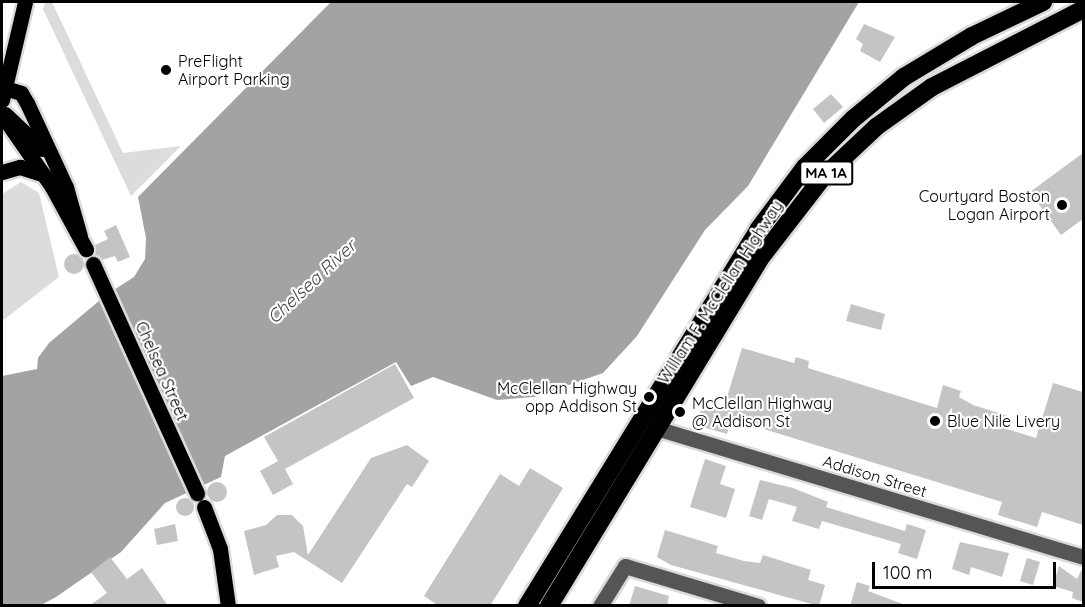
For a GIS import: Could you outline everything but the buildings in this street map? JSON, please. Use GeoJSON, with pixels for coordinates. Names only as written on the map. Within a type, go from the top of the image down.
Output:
{"type":"FeatureCollection","features":[{"type":"Feature","properties":{"kind":"highway","name":"William F. McClellan Highway"},"geometry":{"type":"LineString","coordinates":[[527,606],[758,230],[798,176],[852,119],[904,77],[972,36],[1042,2]]}},
{"type":"Feature","properties":{"kind":"highway","name":"William F. McClellan Highway"},"geometry":{"type":"LineString","coordinates":[[549,606],[775,237],[836,163],[885,120],[945,79],[1083,9]]}},
{"type":"Feature","properties":{"kind":"main road"},"geometry":{"type":"LineString","coordinates":[[25,2],[3,92],[21,93],[53,176],[83,242]]}},
{"type":"Feature","properties":{"kind":"main road"},"geometry":{"type":"LineString","coordinates":[[2,114],[53,176]]}},
{"type":"Feature","properties":{"kind":"main road"},"geometry":{"type":"LineString","coordinates":[[2,172],[28,168],[53,176]]}},
{"type":"Feature","properties":{"kind":"main road","name":"Chelsea Street"},"geometry":{"type":"LineString","coordinates":[[93,264],[197,493]]}},
{"type":"Feature","properties":{"kind":"main road"},"geometry":{"type":"LineString","coordinates":[[207,514],[224,562],[228,606]]}},
{"type":"Feature","properties":{"kind":"street","name":"Addison Street"},"geometry":{"type":"LineString","coordinates":[[656,428],[1083,557]]}},
{"type":"Feature","properties":{"kind":"street"},"geometry":{"type":"LineString","coordinates":[[600,606],[625,566],[758,606]]}},
{"type":"Feature","properties":{"kind":"shaded area"},"geometry":{"type":"Polygon","coordinates":[[[45,2],[52,2],[123,153],[181,146],[131,196],[43,9],[45,2]]]}},
{"type":"Feature","properties":{"kind":"shaded area"},"geometry":{"type":"Polygon","coordinates":[[[21,182],[39,193],[59,277],[2,321],[2,194],[21,182]]]}},
{"type":"Feature","properties":{"kind":"water","name":"Chelsea River"},"geometry":{"type":"Polygon","coordinates":[[[331,2],[859,2],[748,186],[705,230],[637,336],[603,373],[534,397],[497,400],[433,377],[411,386],[396,362],[225,456],[221,477],[165,503],[121,552],[56,597],[41,605],[2,606],[2,376],[37,369],[38,358],[49,343],[106,295],[134,277],[145,259],[146,238],[138,197],[331,2]]]}},
{"type":"Feature","properties":{"kind":"place","name":"PreFlight Airport Parking"},"geometry":{"type":"Point","coordinates":[166,70]}},
{"type":"Feature","properties":{"kind":"place","name":"Courtyard Boston Logan Airport"},"geometry":{"type":"Point","coordinates":[1062,205]}},
{"type":"Feature","properties":{"kind":"place","name":"McClellan Highway opp Addison St"},"geometry":{"type":"Point","coordinates":[649,397]}},
{"type":"Feature","properties":{"kind":"place","name":"McClellan Highway @ Addison St"},"geometry":{"type":"Point","coordinates":[680,412]}},
{"type":"Feature","properties":{"kind":"place","name":"Blue Nile Livery"},"geometry":{"type":"Point","coordinates":[935,421]}}]}
